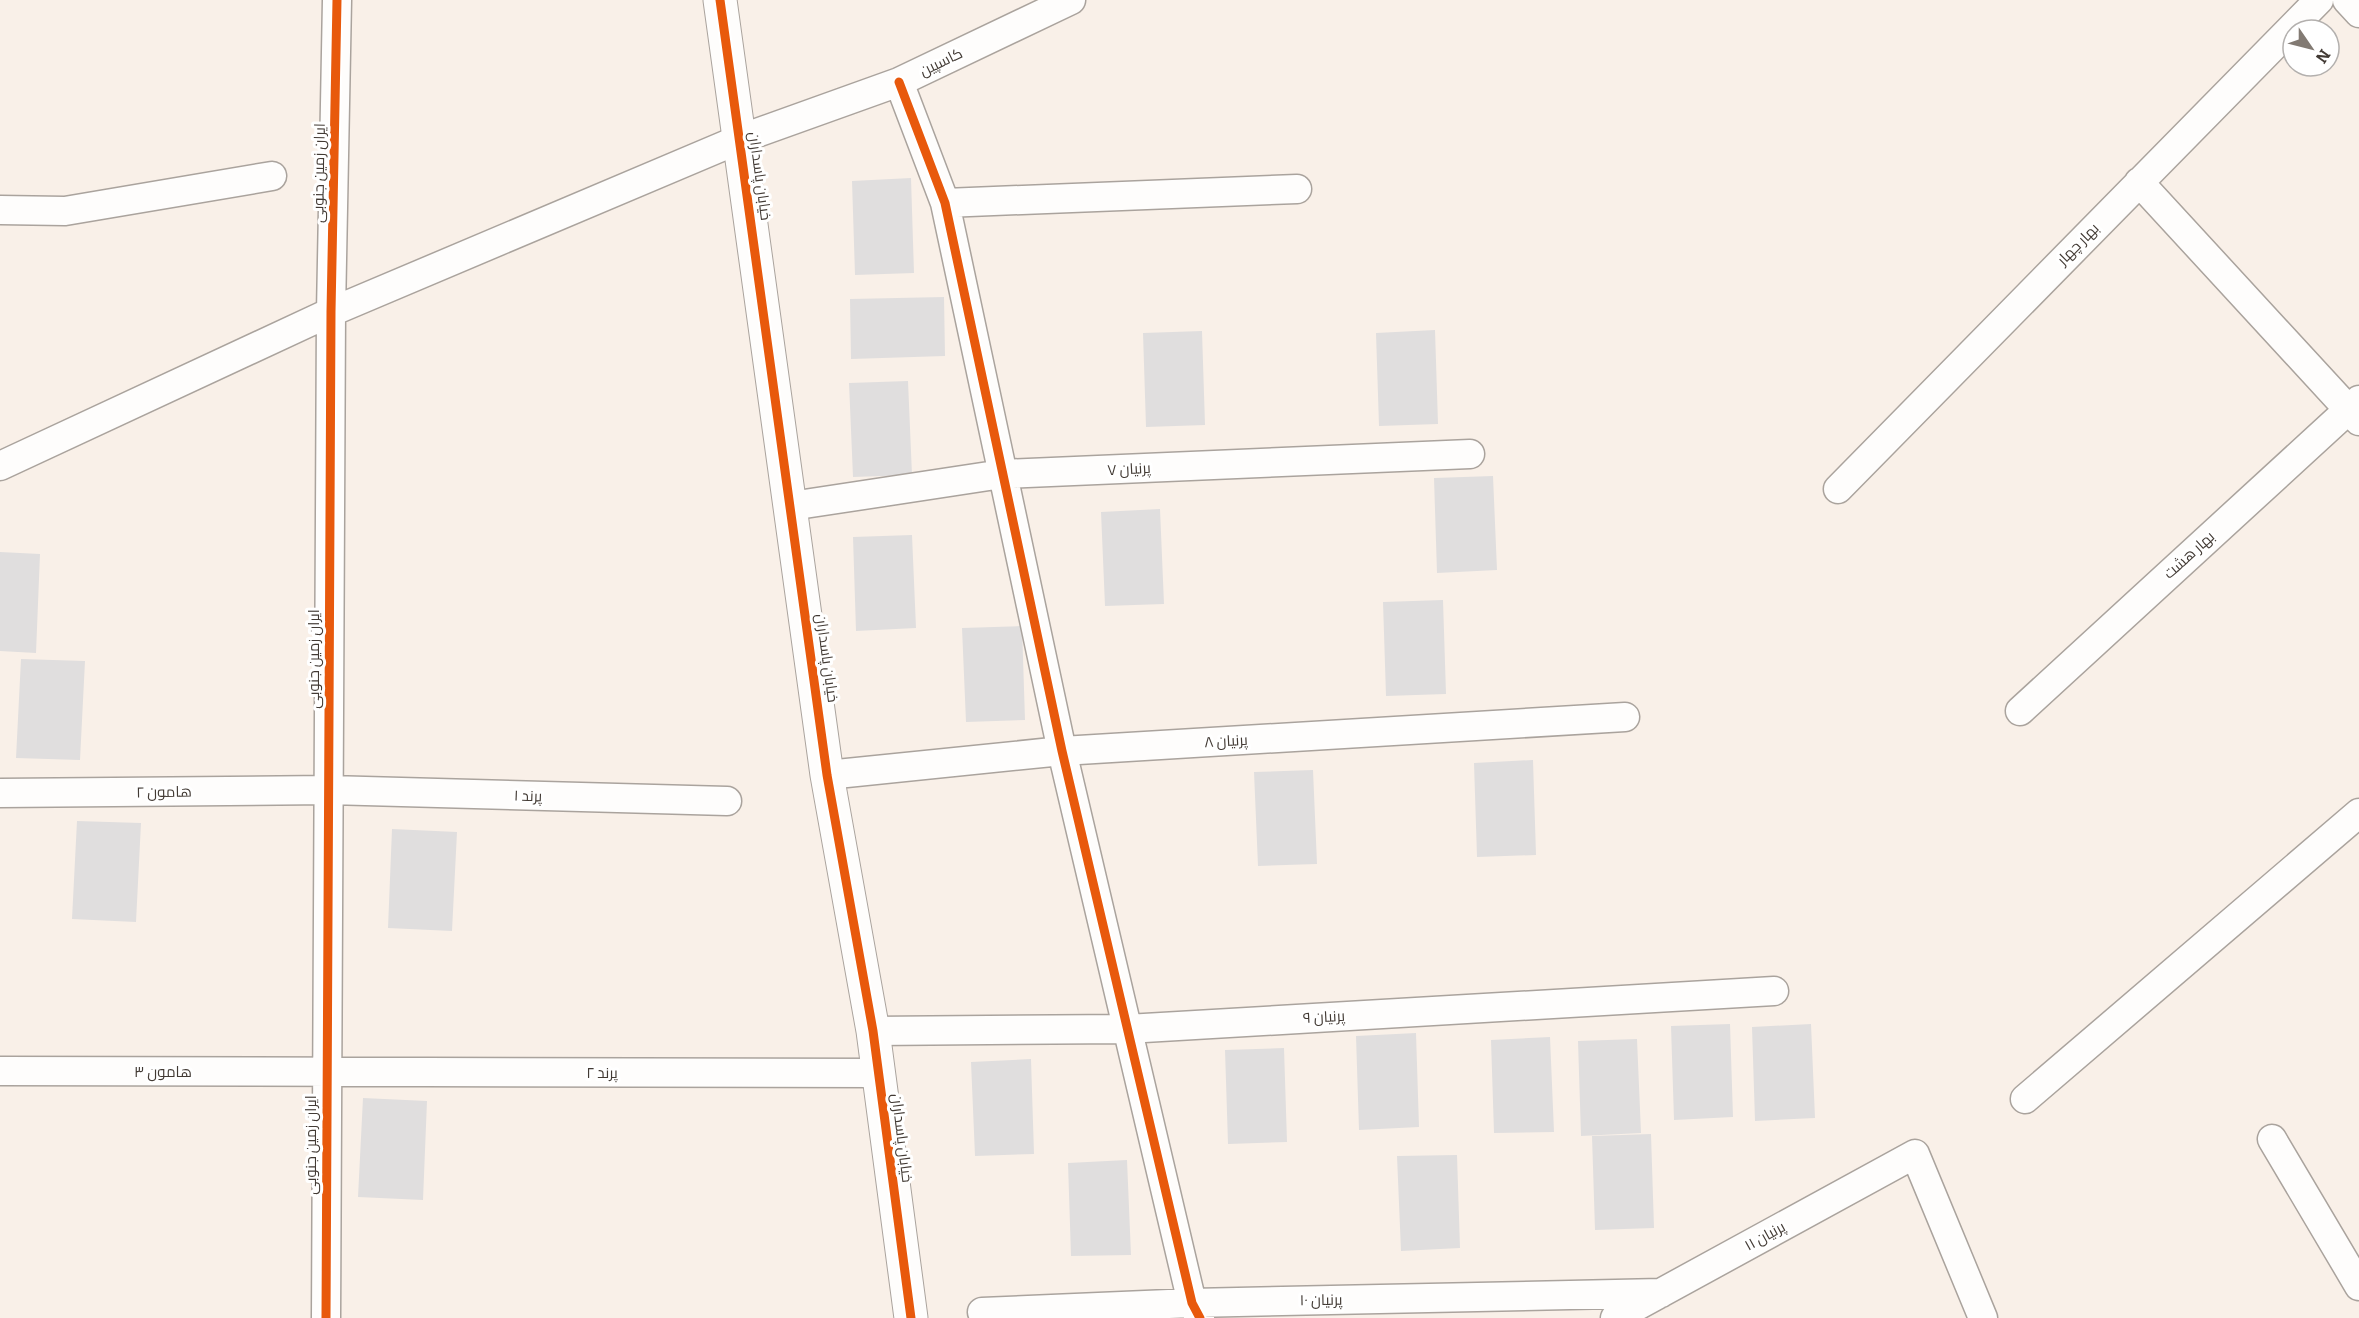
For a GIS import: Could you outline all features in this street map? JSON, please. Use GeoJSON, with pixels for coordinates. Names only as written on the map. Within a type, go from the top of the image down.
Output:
{"type":"FeatureCollection","features":[{"type":"Feature","properties":{"kind":"street","name":"ایران زمین جنوبی"},"geometry":{"type":"LineString","coordinates":[[326,1318],[331,312],[337,0]]}},
{"type":"Feature","properties":{"kind":"street","name":"خیابان پاسداران"},"geometry":{"type":"LineString","coordinates":[[720,0],[827,775],[873,1031],[911,1318]]}},
{"type":"Feature","properties":{"kind":"street","name":"کاسپین"},"geometry":{"type":"LineString","coordinates":[[0,466],[331,312],[740,139],[899,82],[1071,0]]}},
{"type":"Feature","properties":{"kind":"street","name":"بهار چهار"},"geometry":{"type":"LineString","coordinates":[[1838,489],[2319,0]]}},
{"type":"Feature","properties":{"kind":"street"},"geometry":{"type":"LineString","coordinates":[[2347,0],[2359,14]]}},
{"type":"Feature","properties":{"kind":"street"},"geometry":{"type":"LineString","coordinates":[[899,82],[945,203],[1062,751],[1196,1311]]}},
{"type":"Feature","properties":{"kind":"street"},"geometry":{"type":"LineString","coordinates":[[0,210],[64,211],[273,176]]}},
{"type":"Feature","properties":{"kind":"street"},"geometry":{"type":"LineString","coordinates":[[2139,182],[2356,410]]}},
{"type":"Feature","properties":{"kind":"street"},"geometry":{"type":"LineString","coordinates":[[945,203],[1297,189]]}},
{"type":"Feature","properties":{"kind":"street","name":"بهار هشت"},"geometry":{"type":"LineString","coordinates":[[2019,711],[2356,410]]}},
{"type":"Feature","properties":{"kind":"street","name":"پرنیان ۷"},"geometry":{"type":"LineString","coordinates":[[791,506],[1002,474],[1470,454]]}},
{"type":"Feature","properties":{"kind":"street","name":"پرنیان ۸"},"geometry":{"type":"LineString","coordinates":[[827,775],[1062,751],[1625,717]]}},
{"type":"Feature","properties":{"kind":"street","name":"هامون ۲"},"geometry":{"type":"LineString","coordinates":[[0,794],[329,790]]}},
{"type":"Feature","properties":{"kind":"street","name":"پرند ۱"},"geometry":{"type":"LineString","coordinates":[[329,790],[727,801]]}},
{"type":"Feature","properties":{"kind":"street"},"geometry":{"type":"LineString","coordinates":[[2025,1099],[2359,813]]}},
{"type":"Feature","properties":{"kind":"street","name":"پرنیان ۹"},"geometry":{"type":"LineString","coordinates":[[873,1031],[1127,1029],[1774,991]]}},
{"type":"Feature","properties":{"kind":"street","name":"هامون ۳"},"geometry":{"type":"LineString","coordinates":[[0,1071],[326,1073]]}},
{"type":"Feature","properties":{"kind":"street","name":"پرند ۲"},"geometry":{"type":"LineString","coordinates":[[326,1073],[879,1073]]}},
{"type":"Feature","properties":{"kind":"street"},"geometry":{"type":"LineString","coordinates":[[2272,1139],[2359,1286]]}},
{"type":"Feature","properties":{"kind":"street","name":"پرنیان ۱۱"},"geometry":{"type":"LineString","coordinates":[[1615,1318],[1915,1154],[1983,1318]]}},
{"type":"Feature","properties":{"kind":"street","name":"پرنیان ۱۰"},"geometry":{"type":"LineString","coordinates":[[981,1312],[1196,1311],[1661,1293]]}},
{"type":"Feature","properties":{"kind":"building"},"geometry":{"type":"Polygon","coordinates":[[[911,178],[914,273],[855,275],[852,181],[911,178]]]}},
{"type":"Feature","properties":{"kind":"building"},"geometry":{"type":"Polygon","coordinates":[[[944,297],[945,356],[851,359],[850,299],[944,297]]]}},
{"type":"Feature","properties":{"kind":"building"},"geometry":{"type":"Polygon","coordinates":[[[1435,330],[1438,424],[1379,426],[1376,333],[1435,330]]]}},
{"type":"Feature","properties":{"kind":"building"},"geometry":{"type":"Polygon","coordinates":[[[1202,331],[1205,425],[1146,427],[1143,333],[1202,331]]]}},
{"type":"Feature","properties":{"kind":"building"},"geometry":{"type":"Polygon","coordinates":[[[908,381],[912,475],[853,477],[849,383],[908,381]]]}},
{"type":"Feature","properties":{"kind":"building"},"geometry":{"type":"Polygon","coordinates":[[[1493,476],[1497,570],[1437,573],[1434,478],[1493,476]]]}},
{"type":"Feature","properties":{"kind":"building"},"geometry":{"type":"Polygon","coordinates":[[[1160,509],[1164,604],[1105,606],[1101,512],[1160,509]]]}},
{"type":"Feature","properties":{"kind":"building"},"geometry":{"type":"Polygon","coordinates":[[[912,535],[916,628],[856,631],[853,537],[912,535]]]}},
{"type":"Feature","properties":{"kind":"building"},"geometry":{"type":"Polygon","coordinates":[[[0,552],[40,554],[36,653],[0,651],[0,552]]]}},
{"type":"Feature","properties":{"kind":"building"},"geometry":{"type":"Polygon","coordinates":[[[1443,600],[1446,694],[1386,696],[1383,602],[1443,600]]]}},
{"type":"Feature","properties":{"kind":"building"},"geometry":{"type":"Polygon","coordinates":[[[1022,626],[1025,720],[966,722],[962,628],[1022,626]]]}},
{"type":"Feature","properties":{"kind":"building"},"geometry":{"type":"Polygon","coordinates":[[[21,659],[85,661],[80,760],[16,758],[21,659]]]}},
{"type":"Feature","properties":{"kind":"building"},"geometry":{"type":"Polygon","coordinates":[[[1533,760],[1536,855],[1477,857],[1474,763],[1533,760]]]}},
{"type":"Feature","properties":{"kind":"building"},"geometry":{"type":"Polygon","coordinates":[[[1313,770],[1317,864],[1258,866],[1254,772],[1313,770]]]}},
{"type":"Feature","properties":{"kind":"building"},"geometry":{"type":"Polygon","coordinates":[[[77,821],[141,823],[136,922],[72,919],[77,821]]]}},
{"type":"Feature","properties":{"kind":"building"},"geometry":{"type":"Polygon","coordinates":[[[392,829],[457,832],[452,931],[388,928],[392,829]]]}},
{"type":"Feature","properties":{"kind":"building"},"geometry":{"type":"Polygon","coordinates":[[[1730,1024],[1733,1117],[1674,1120],[1671,1026],[1730,1024]]]}},
{"type":"Feature","properties":{"kind":"building"},"geometry":{"type":"Polygon","coordinates":[[[1811,1024],[1815,1118],[1755,1121],[1752,1027],[1811,1024]]]}},
{"type":"Feature","properties":{"kind":"building"},"geometry":{"type":"Polygon","coordinates":[[[1416,1033],[1419,1127],[1359,1130],[1356,1036],[1416,1033]]]}},
{"type":"Feature","properties":{"kind":"building"},"geometry":{"type":"Polygon","coordinates":[[[1550,1037],[1554,1132],[1494,1133],[1491,1040],[1550,1037]]]}},
{"type":"Feature","properties":{"kind":"building"},"geometry":{"type":"Polygon","coordinates":[[[1637,1039],[1641,1133],[1581,1136],[1578,1041],[1637,1039]]]}},
{"type":"Feature","properties":{"kind":"building"},"geometry":{"type":"Polygon","coordinates":[[[1284,1048],[1287,1142],[1228,1144],[1225,1050],[1284,1048]]]}},
{"type":"Feature","properties":{"kind":"building"},"geometry":{"type":"Polygon","coordinates":[[[1031,1059],[1034,1154],[975,1156],[971,1062],[1031,1059]]]}},
{"type":"Feature","properties":{"kind":"building"},"geometry":{"type":"Polygon","coordinates":[[[363,1098],[427,1101],[423,1200],[358,1197],[363,1098]]]}},
{"type":"Feature","properties":{"kind":"building"},"geometry":{"type":"Polygon","coordinates":[[[1651,1134],[1654,1228],[1595,1230],[1592,1136],[1651,1134]]]}},
{"type":"Feature","properties":{"kind":"building"},"geometry":{"type":"Polygon","coordinates":[[[1457,1155],[1460,1248],[1401,1251],[1397,1156],[1457,1155]]]}},
{"type":"Feature","properties":{"kind":"building"},"geometry":{"type":"Polygon","coordinates":[[[1127,1160],[1131,1255],[1071,1256],[1068,1163],[1127,1160]]]}},
{"type":"Feature","properties":{"kind":"cycle path"},"geometry":{"type":"LineString","coordinates":[[326,1318],[331,312],[337,0]]}},
{"type":"Feature","properties":{"kind":"cycle path"},"geometry":{"type":"LineString","coordinates":[[720,0],[827,775],[873,1031],[911,1318]]}},
{"type":"Feature","properties":{"kind":"cycle path"},"geometry":{"type":"LineString","coordinates":[[899,82],[945,203],[1062,751],[1192,1303],[1200,1318]]}}]}
